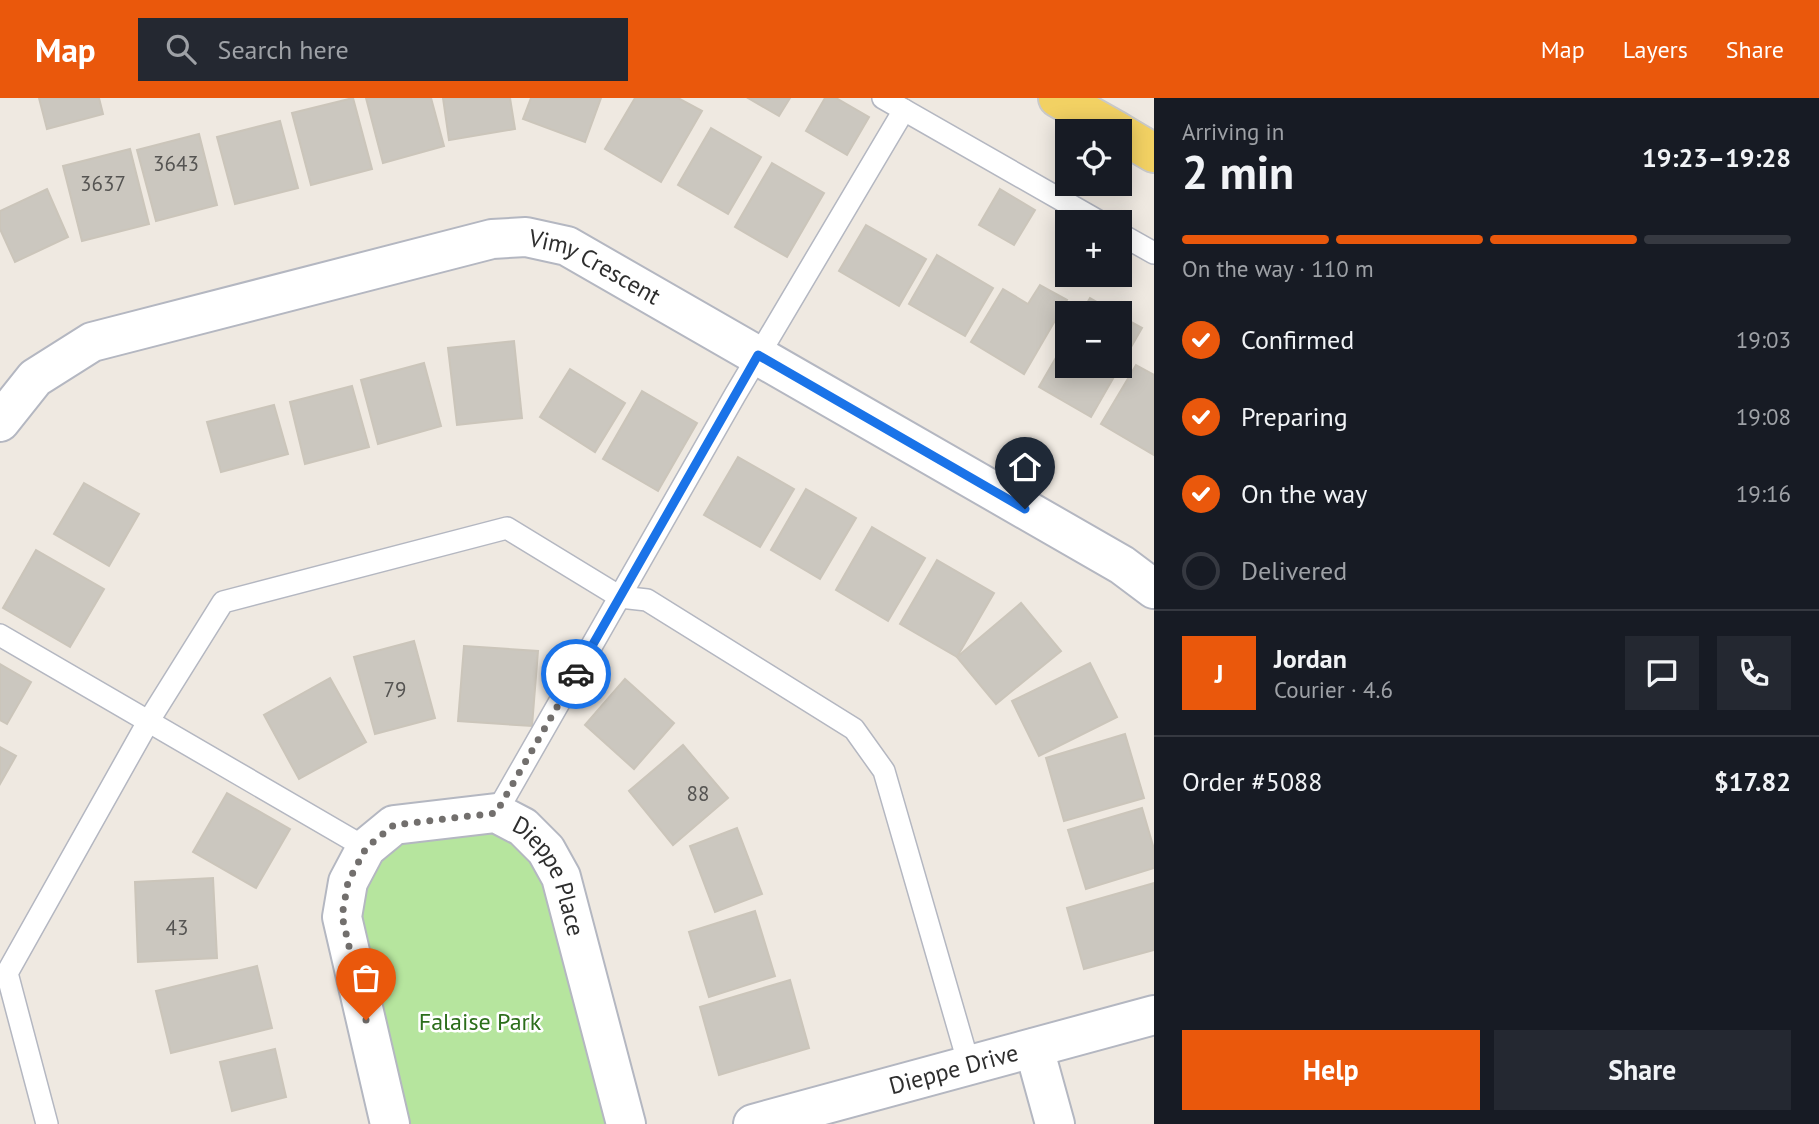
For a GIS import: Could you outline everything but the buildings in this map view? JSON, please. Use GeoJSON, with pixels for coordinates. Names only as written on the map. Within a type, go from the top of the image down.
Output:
{"type":"FeatureCollection","features":[{"type":"Feature","properties":{"kind":"main road"},"geometry":{"type":"LineString","coordinates":[[1096,115],[1154,153]]}},
{"type":"Feature","properties":{"kind":"street","name":"Vimy Crescent"},"geometry":{"type":"LineString","coordinates":[[0,422],[35,378],[92,342],[492,239],[526,237],[567,246],[1122,565],[1154,589]]}},
{"type":"Feature","properties":{"kind":"street","name":"Dieppe Place"},"geometry":{"type":"LineString","coordinates":[[390,1124],[342,916],[348,882],[366,848],[394,825],[496,813],[523,827],[546,850],[561,877],[626,1124]]}},
{"type":"Feature","properties":{"kind":"street","name":"Dieppe Drive"},"geometry":{"type":"LineString","coordinates":[[753,1124],[1154,1015]]}},
{"type":"Feature","properties":{"kind":"street"},"geometry":{"type":"LineString","coordinates":[[1034,1048],[1055,1124]]}},
{"type":"Feature","properties":{"kind":"lane"},"geometry":{"type":"LineString","coordinates":[[883,98],[1079,210]]}},
{"type":"Feature","properties":{"kind":"lane"},"geometry":{"type":"LineString","coordinates":[[496,813],[758,355],[904,110]]}},
{"type":"Feature","properties":{"kind":"lane"},"geometry":{"type":"LineString","coordinates":[[1132,241],[1154,253]]}},
{"type":"Feature","properties":{"kind":"lane"},"geometry":{"type":"LineString","coordinates":[[47,1124],[6,973],[148,722],[223,602],[507,528],[620,597],[647,600],[854,729],[884,771],[969,1065]]}},
{"type":"Feature","properties":{"kind":"lane"},"geometry":{"type":"LineString","coordinates":[[0,635],[366,848]]}},
{"type":"Feature","properties":{"kind":"green space","name":"Falaise Park"},"geometry":{"type":"Polygon","coordinates":[[[469,825],[509,835],[544,872],[612,1124],[401,1124],[350,918],[368,869],[397,844],[469,825]]]}},
{"type":"Feature","properties":{"kind":"way so far"},"geometry":{"type":"LineString","coordinates":[[366,1020],[342,916],[348,882],[366,848],[394,825],[496,813],[576,674]]}},
{"type":"Feature","properties":{"kind":"route"},"geometry":{"type":"LineString","coordinates":[[576,674],[758,355],[1025,509]]}}]}
